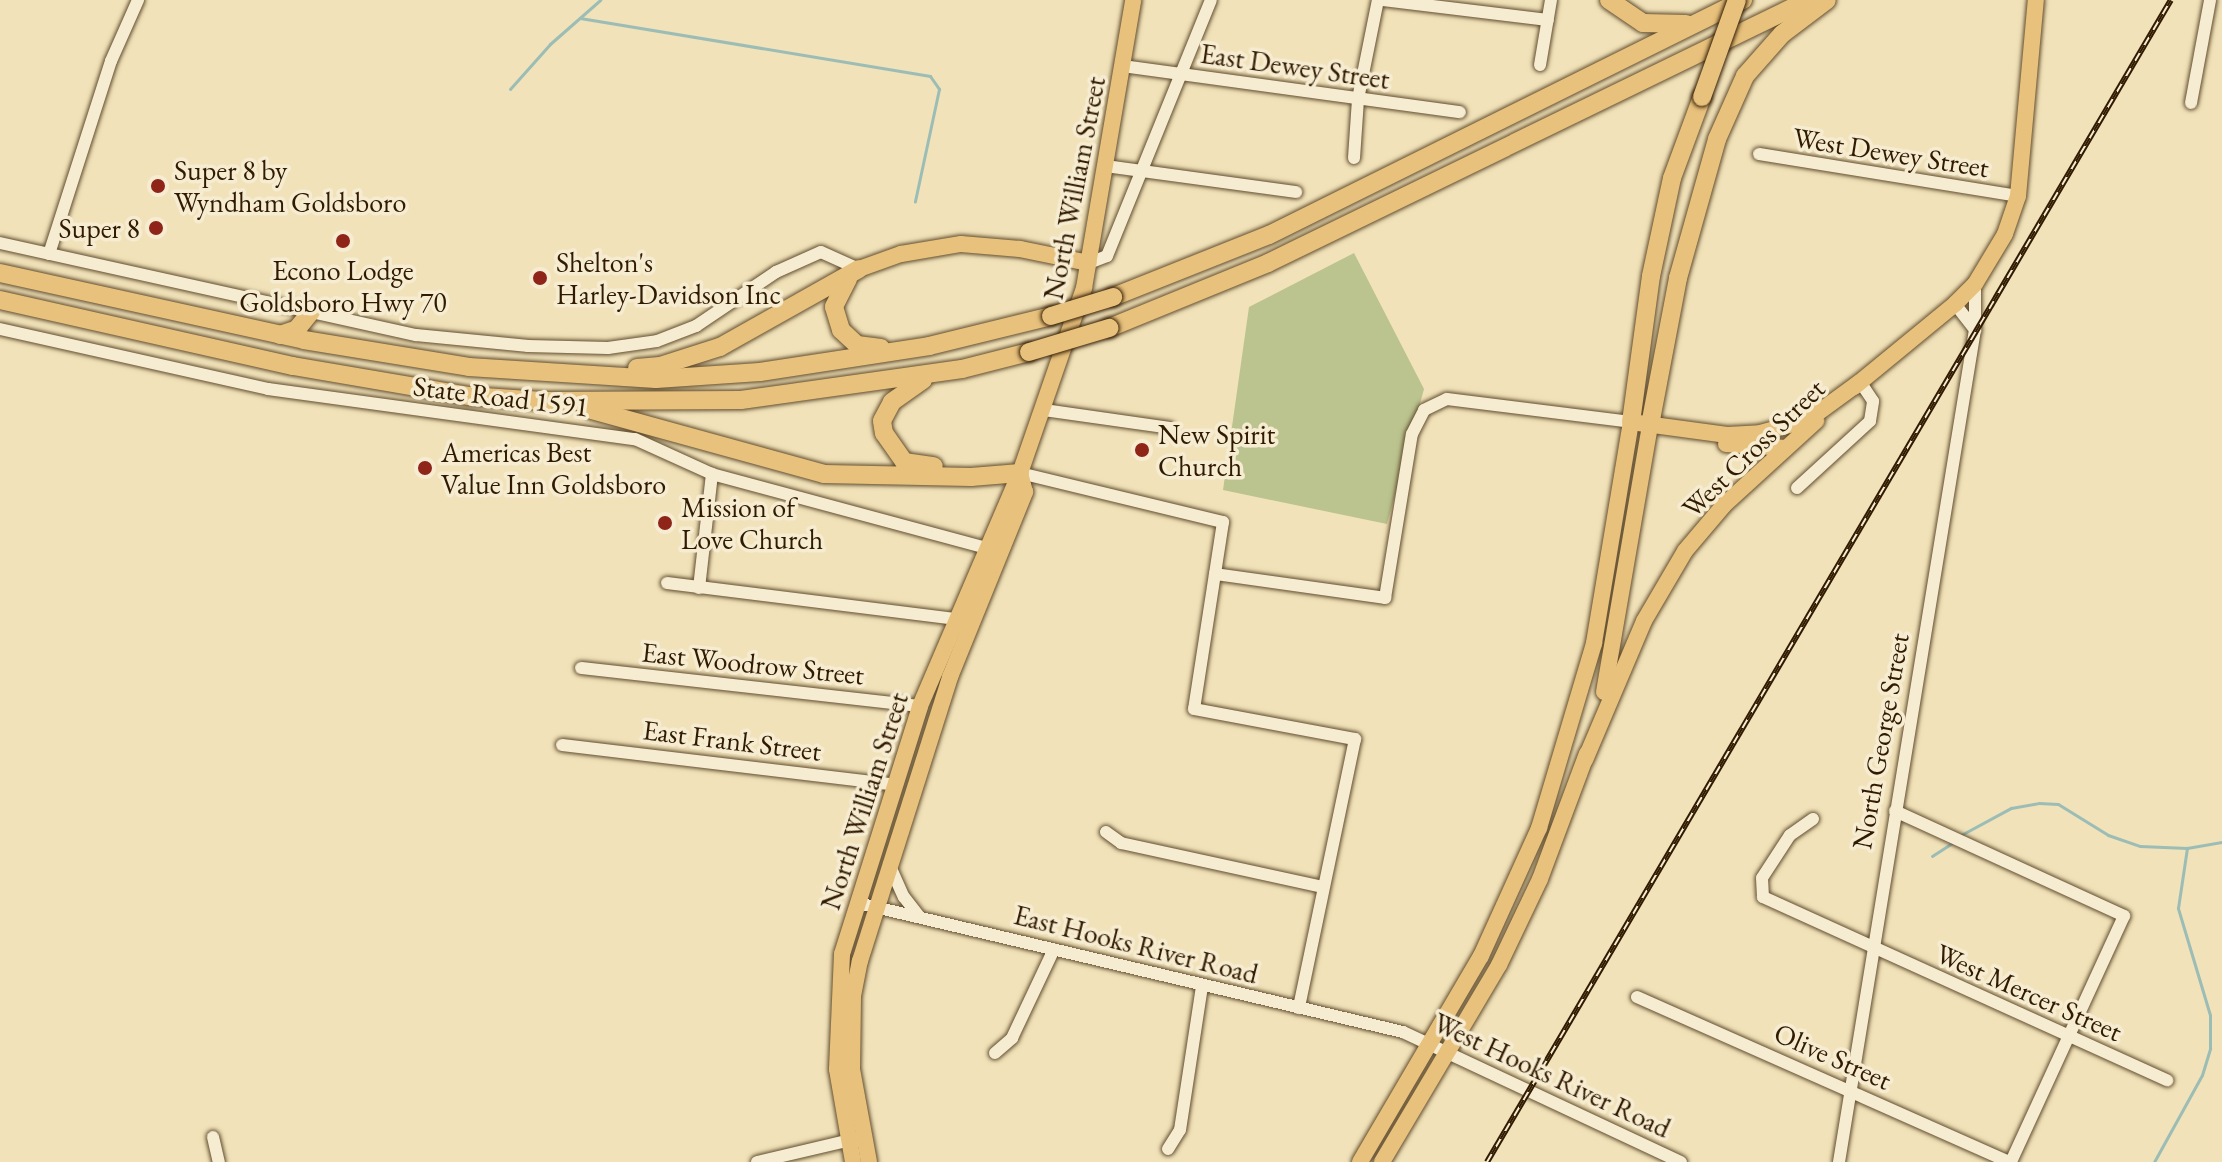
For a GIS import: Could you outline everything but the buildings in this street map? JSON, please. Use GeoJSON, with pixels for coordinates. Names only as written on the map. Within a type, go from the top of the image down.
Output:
{"type":"FeatureCollection","features":[{"type":"Feature","properties":{"kind":"highway"},"geometry":{"type":"LineString","coordinates":[[1609,0],[1643,23],[1683,25],[1712,16]]}},
{"type":"Feature","properties":{"kind":"highway"},"geometry":{"type":"LineString","coordinates":[[1630,426],[1651,276],[1672,178],[1737,0]]}},
{"type":"Feature","properties":{"kind":"highway"},"geometry":{"type":"LineString","coordinates":[[0,273],[280,335],[469,367],[656,379],[760,372],[929,346],[1051,316],[1113,297],[1269,235],[1743,0]]}},
{"type":"Feature","properties":{"kind":"highway"},"geometry":{"type":"LineString","coordinates":[[1020,473],[916,465],[895,456],[888,445],[882,421],[892,402],[924,379],[1109,328],[1268,263],[1808,0]]}},
{"type":"Feature","properties":{"kind":"highway"},"geometry":{"type":"LineString","coordinates":[[1649,429],[1678,278],[1717,139],[1745,76],[1782,34],[1827,0]]}},
{"type":"Feature","properties":{"kind":"highway"},"geometry":{"type":"LineString","coordinates":[[859,269],[842,285],[834,307],[848,338],[869,347],[929,346]]}},
{"type":"Feature","properties":{"kind":"highway"},"geometry":{"type":"LineString","coordinates":[[561,373],[660,366],[720,347],[859,269]]}},
{"type":"Feature","properties":{"kind":"highway"},"geometry":{"type":"LineString","coordinates":[[0,300],[293,366],[469,396],[543,401],[741,400],[962,369]]}},
{"type":"Feature","properties":{"kind":"highway"},"geometry":{"type":"LineString","coordinates":[[280,335],[297,329],[311,312]]}},
{"type":"Feature","properties":{"kind":"highway"},"geometry":{"type":"LineString","coordinates":[[311,312],[314,329],[331,345]]}},
{"type":"Feature","properties":{"kind":"highway"},"geometry":{"type":"LineString","coordinates":[[543,401],[656,424],[784,467],[824,474],[971,477],[1020,473]]}},
{"type":"Feature","properties":{"kind":"main road","name":"North William Street"},"geometry":{"type":"LineString","coordinates":[[869,1162],[855,1139],[837,1069],[842,954],[920,706],[1020,473],[1044,410],[1089,263],[1133,0]]}},
{"type":"Feature","properties":{"kind":"main road"},"geometry":{"type":"LineString","coordinates":[[1860,382],[1975,284],[2005,234],[2018,196],[2036,0]]}},
{"type":"Feature","properties":{"kind":"main road"},"geometry":{"type":"LineString","coordinates":[[859,269],[901,254],[961,244],[1020,249],[1089,263]]}},
{"type":"Feature","properties":{"kind":"main road","name":"West Cross Street"},"geometry":{"type":"LineString","coordinates":[[1630,426],[1742,435],[1779,430],[1808,420],[1860,382]]}},
{"type":"Feature","properties":{"kind":"main road","name":"West Cross Street"},"geometry":{"type":"LineString","coordinates":[[1585,760],[1624,663],[1671,573],[1705,525],[1860,382]]}},
{"type":"Feature","properties":{"kind":"main road"},"geometry":{"type":"LineString","coordinates":[[1360,1162],[1481,956],[1522,871],[1566,749],[1590,657],[1630,426]]}},
{"type":"Feature","properties":{"kind":"main road"},"geometry":{"type":"LineString","coordinates":[[1382,1162],[1499,965],[1540,879],[1585,760],[1611,658],[1649,429],[1777,451],[1786,448]]}},
{"type":"Feature","properties":{"kind":"main road","name":"North William Street"},"geometry":{"type":"LineString","coordinates":[[853,1162],[853,996],[875,906],[950,677],[1025,492],[1020,473]]}},
{"type":"Feature","properties":{"kind":"main road"},"geometry":{"type":"LineString","coordinates":[[1522,871],[1540,879]]}},
{"type":"Feature","properties":{"kind":"street"},"geometry":{"type":"LineString","coordinates":[[49,254],[111,61],[138,0]]}},
{"type":"Feature","properties":{"kind":"street"},"geometry":{"type":"LineString","coordinates":[[1089,263],[1107,256],[1211,0]]}},
{"type":"Feature","properties":{"kind":"street"},"geometry":{"type":"LineString","coordinates":[[1354,158],[1358,99],[1381,0],[1548,20]]}},
{"type":"Feature","properties":{"kind":"street"},"geometry":{"type":"LineString","coordinates":[[1540,65],[1551,0]]}},
{"type":"Feature","properties":{"kind":"street"},"geometry":{"type":"LineString","coordinates":[[2191,103],[2210,0]]}},
{"type":"Feature","properties":{"kind":"street","name":"East Dewey Street"},"geometry":{"type":"LineString","coordinates":[[1123,66],[1460,112]]}},
{"type":"Feature","properties":{"kind":"street","name":"West Dewey Street"},"geometry":{"type":"LineString","coordinates":[[1759,154],[2018,196]]}},
{"type":"Feature","properties":{"kind":"street"},"geometry":{"type":"LineString","coordinates":[[1106,166],[1296,192]]}},
{"type":"Feature","properties":{"kind":"street"},"geometry":{"type":"LineString","coordinates":[[0,243],[416,335],[608,348],[657,341],[686,330],[808,255],[831,254],[859,269]]}},
{"type":"Feature","properties":{"kind":"street","name":"North George Street"},"geometry":{"type":"LineString","coordinates":[[1839,1162],[1975,330],[1975,284]]}},
{"type":"Feature","properties":{"kind":"street"},"geometry":{"type":"LineString","coordinates":[[1955,304],[1975,330]]}},
{"type":"Feature","properties":{"kind":"street","name":"State Road 1591"},"geometry":{"type":"LineString","coordinates":[[0,329],[268,389],[484,421],[593,431],[635,439],[712,474],[987,548]]}},
{"type":"Feature","properties":{"kind":"street"},"geometry":{"type":"LineString","coordinates":[[1797,488],[1870,421],[1873,401],[1860,382]]}},
{"type":"Feature","properties":{"kind":"street","name":"West Cross Street"},"geometry":{"type":"LineString","coordinates":[[1215,574],[1385,598],[1412,434],[1424,410],[1447,399],[1599,418],[1630,426]]}},
{"type":"Feature","properties":{"kind":"street"},"geometry":{"type":"LineString","coordinates":[[1044,410],[1170,428]]}},
{"type":"Feature","properties":{"kind":"street"},"geometry":{"type":"LineString","coordinates":[[1020,473],[1223,522],[1194,709],[1355,739],[1299,1008]]}},
{"type":"Feature","properties":{"kind":"street"},"geometry":{"type":"LineString","coordinates":[[699,588],[712,474]]}},
{"type":"Feature","properties":{"kind":"street"},"geometry":{"type":"LineString","coordinates":[[667,583],[955,619]]}},
{"type":"Feature","properties":{"kind":"street","name":"East Woodrow Street"},"geometry":{"type":"LineString","coordinates":[[581,668],[920,706]]}},
{"type":"Feature","properties":{"kind":"street","name":"East Frank Street"},"geometry":{"type":"LineString","coordinates":[[562,745],[896,785]]}},
{"type":"Feature","properties":{"kind":"street"},"geometry":{"type":"LineString","coordinates":[[1895,811],[2124,916],[2010,1162]]}},
{"type":"Feature","properties":{"kind":"street","name":"West Mercer Street"},"geometry":{"type":"LineString","coordinates":[[1813,819],[1790,835],[1762,878],[1763,897],[2066,1038],[2167,1080]]}},
{"type":"Feature","properties":{"kind":"street"},"geometry":{"type":"LineString","coordinates":[[1106,832],[1121,843],[1322,887]]}},
{"type":"Feature","properties":{"kind":"street"},"geometry":{"type":"LineString","coordinates":[[889,863],[904,897],[919,916]]}},
{"type":"Feature","properties":{"kind":"street","name":"East Hooks River Road"},"geometry":{"type":"LineString","coordinates":[[858,903],[1202,987],[1403,1032]]}},
{"type":"Feature","properties":{"kind":"street"},"geometry":{"type":"LineString","coordinates":[[995,1053],[1012,1038],[1054,949]]}},
{"type":"Feature","properties":{"kind":"street"},"geometry":{"type":"LineString","coordinates":[[1168,1149],[1180,1130],[1202,987]]}},
{"type":"Feature","properties":{"kind":"street","name":"Olive Street"},"geometry":{"type":"LineString","coordinates":[[1637,997],[2010,1162]]}},
{"type":"Feature","properties":{"kind":"street","name":"West Hooks River Road"},"geometry":{"type":"LineString","coordinates":[[1403,1032],[1681,1162]]}},
{"type":"Feature","properties":{"kind":"street"},"geometry":{"type":"LineString","coordinates":[[213,1137],[219,1162]]}},
{"type":"Feature","properties":{"kind":"street"},"geometry":{"type":"LineString","coordinates":[[757,1162],[855,1139]]}},
{"type":"Feature","properties":{"kind":"green space"},"geometry":{"type":"Polygon","coordinates":[[[1354,253],[1424,389],[1387,524],[1223,490],[1249,307],[1354,253]]]}},
{"type":"Feature","properties":{"kind":"waterway"},"geometry":{"type":"LineString","coordinates":[[510,89],[550,44],[600,0]]}},
{"type":"Feature","properties":{"kind":"waterway"},"geometry":{"type":"LineString","coordinates":[[580,18],[930,76],[939,89],[915,201]]}},
{"type":"Feature","properties":{"kind":"waterway"},"geometry":{"type":"LineString","coordinates":[[1961,835],[2011,808],[2039,803],[2058,804],[2108,835],[2140,846],[2187,848],[2222,842]]}},
{"type":"Feature","properties":{"kind":"waterway"},"geometry":{"type":"LineString","coordinates":[[1932,856],[1952,843]]}},
{"type":"Feature","properties":{"kind":"waterway"},"geometry":{"type":"LineString","coordinates":[[2154,1162],[2202,1075],[2210,1048],[2210,1015],[2178,908],[2187,848]]}},
{"type":"Feature","properties":{"kind":"railway"},"geometry":{"type":"LineString","coordinates":[[1487,1162],[2171,0]]}},
{"type":"Feature","properties":{"kind":"place","name":"Super 8 by Wyndham Goldsboro"},"geometry":{"type":"Point","coordinates":[158,186]}},
{"type":"Feature","properties":{"kind":"place","name":"Super 8"},"geometry":{"type":"Point","coordinates":[156,228]}},
{"type":"Feature","properties":{"kind":"place","name":"Econo Lodge Goldsboro Hwy 70"},"geometry":{"type":"Point","coordinates":[343,241]}},
{"type":"Feature","properties":{"kind":"place","name":"Shelton's Harley-Davidson Inc"},"geometry":{"type":"Point","coordinates":[540,278]}},
{"type":"Feature","properties":{"kind":"place","name":"New Spirit Church"},"geometry":{"type":"Point","coordinates":[1142,450]}},
{"type":"Feature","properties":{"kind":"place","name":"Americas Best Value Inn Goldsboro"},"geometry":{"type":"Point","coordinates":[425,468]}},
{"type":"Feature","properties":{"kind":"place","name":"Mission of Love Church"},"geometry":{"type":"Point","coordinates":[665,523]}}]}
